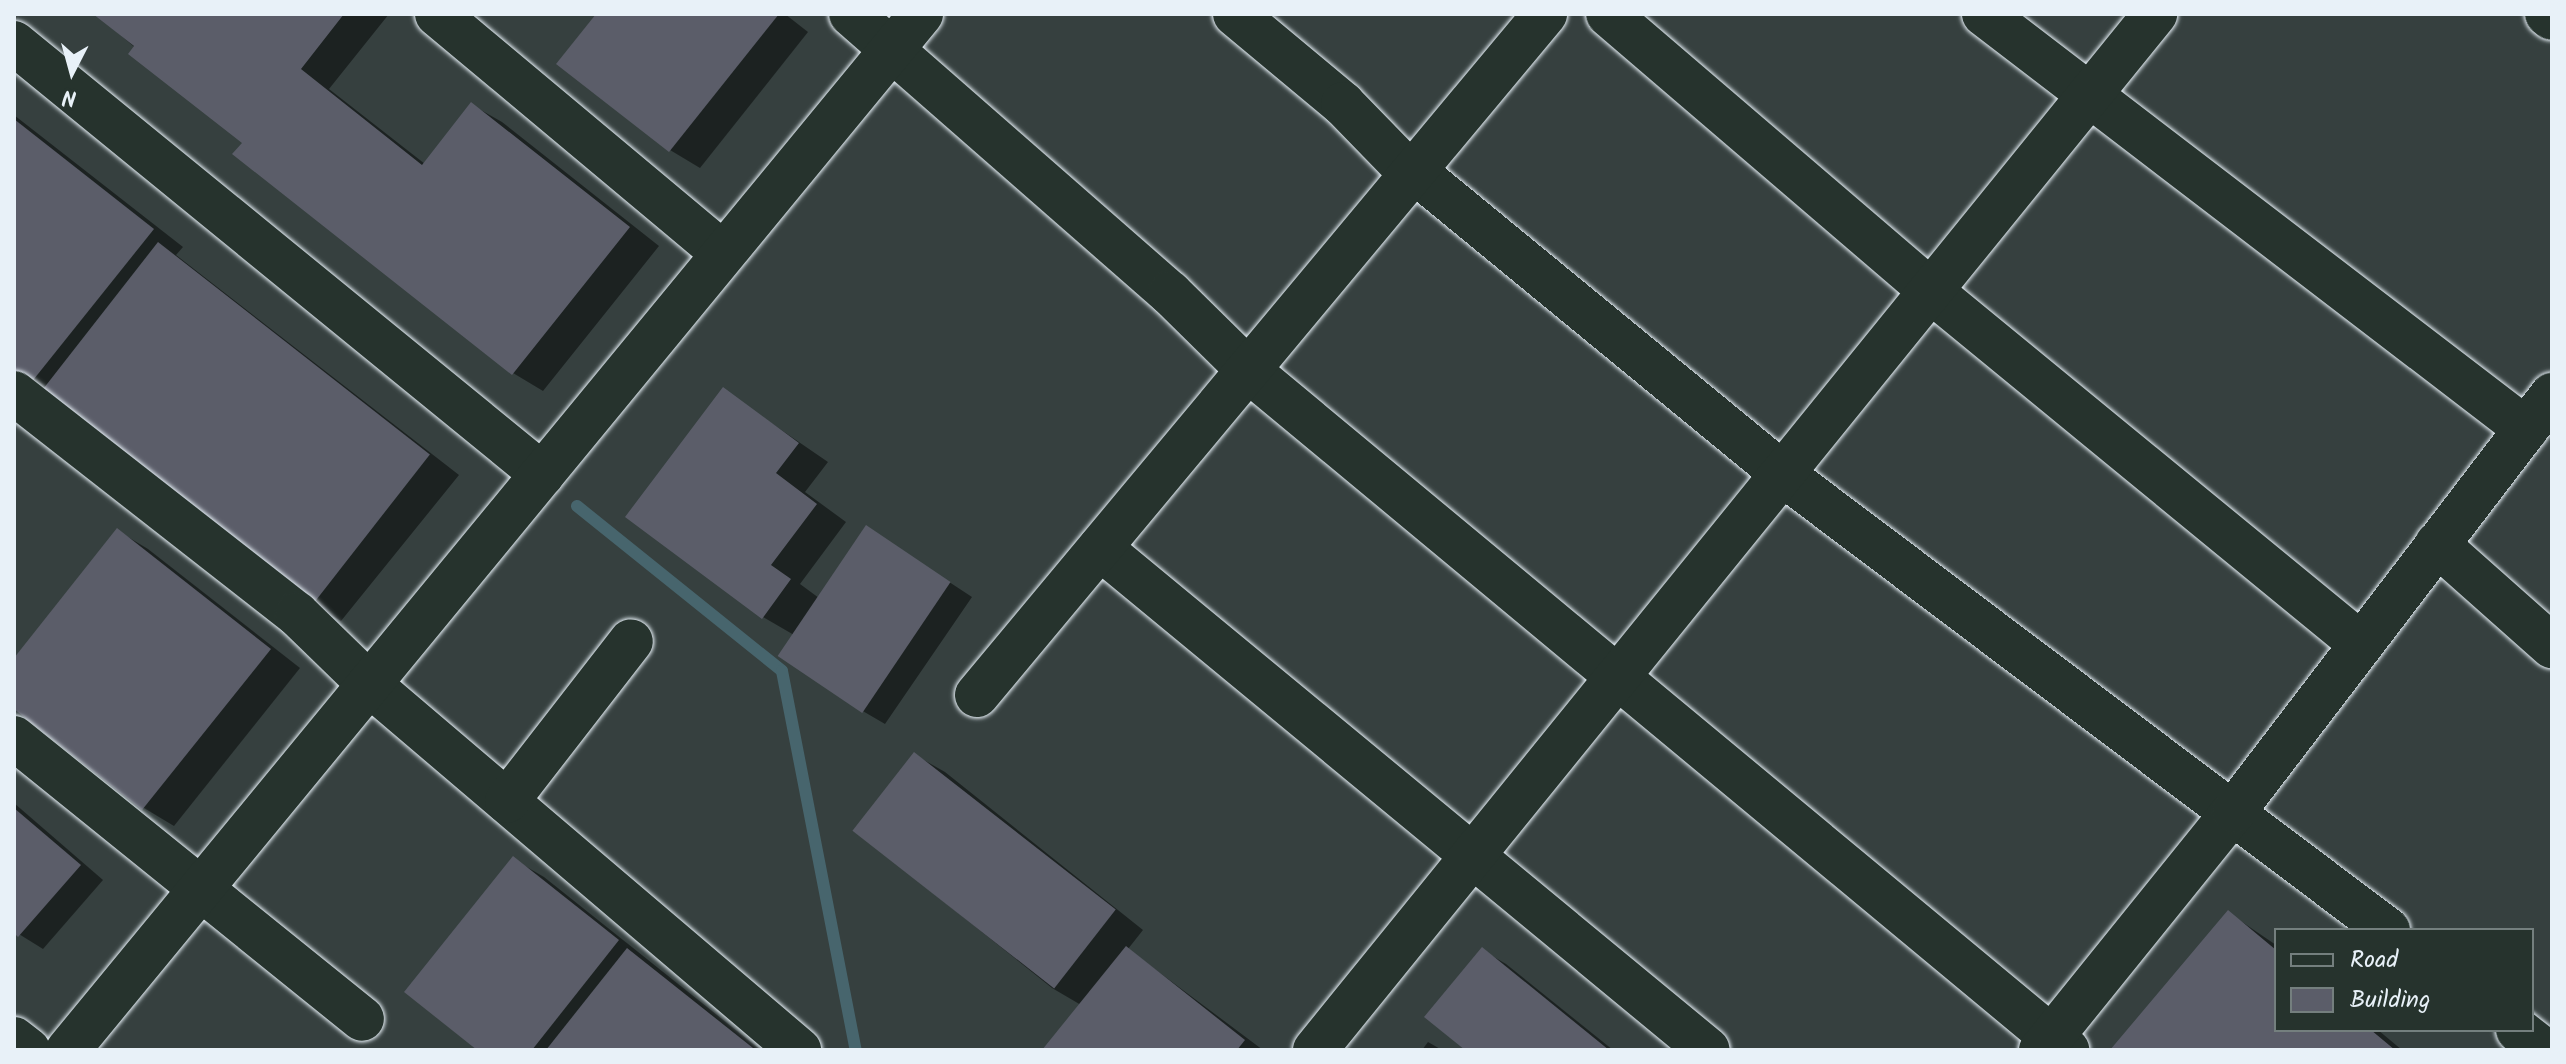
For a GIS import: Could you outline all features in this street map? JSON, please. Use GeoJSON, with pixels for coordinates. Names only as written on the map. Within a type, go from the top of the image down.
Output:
{"type":"FeatureCollection","features":[{"type":"Feature","properties":{"kind":"street"},"geometry":{"type":"LineString","coordinates":[[437,14],[723,253]]}},
{"type":"Feature","properties":{"kind":"street"},"geometry":{"type":"LineString","coordinates":[[851,14],[1170,293],[1248,370],[1619,677],[2053,1046],[2552,395]]}},
{"type":"Feature","properties":{"kind":"street"},"geometry":{"type":"LineString","coordinates":[[68,1050],[921,14]]}},
{"type":"Feature","properties":{"kind":"street"},"geometry":{"type":"LineString","coordinates":[[1235,14],[1343,104],[1411,174],[1419,175],[1785,476],[2234,811],[2385,928]]}},
{"type":"Feature","properties":{"kind":"street"},"geometry":{"type":"LineString","coordinates":[[977,695],[1545,14]]}},
{"type":"Feature","properties":{"kind":"street"},"geometry":{"type":"LineString","coordinates":[[1608,14],[1932,292],[2361,644]]}},
{"type":"Feature","properties":{"kind":"street"},"geometry":{"type":"LineString","coordinates":[[1984,14],[2087,98],[2526,429]]}},
{"type":"Feature","properties":{"kind":"street"},"geometry":{"type":"LineString","coordinates":[[1315,1050],[1785,476],[2155,14]]}},
{"type":"Feature","properties":{"kind":"street"},"geometry":{"type":"LineString","coordinates":[[2547,14],[2552,18]]}},
{"type":"Feature","properties":{"kind":"street"},"geometry":{"type":"LineString","coordinates":[[14,43],[542,474]]}},
{"type":"Feature","properties":{"kind":"street"},"geometry":{"type":"LineString","coordinates":[[14,393],[297,614],[369,684],[799,1050]]}},
{"type":"Feature","properties":{"kind":"street"},"geometry":{"type":"LineString","coordinates":[[2437,544],[2552,646]]}},
{"type":"Feature","properties":{"kind":"street"},"geometry":{"type":"LineString","coordinates":[[1100,548],[1708,1050]]}},
{"type":"Feature","properties":{"kind":"street"},"geometry":{"type":"LineString","coordinates":[[507,801],[631,641]]}},
{"type":"Feature","properties":{"kind":"street"},"geometry":{"type":"LineString","coordinates":[[14,738],[203,886],[362,1019]]}},
{"type":"Feature","properties":{"kind":"street"},"geometry":{"type":"LineString","coordinates":[[2521,1032],[2544,1050]]}},
{"type":"Feature","properties":{"kind":"street"},"geometry":{"type":"LineString","coordinates":[[14,1039],[28,1050]]}},
{"type":"Feature","properties":{"kind":"shaded area"},"geometry":{"type":"Polygon","coordinates":[[[14,14],[2552,14],[2552,1050],[14,1050],[14,14]]]}},
{"type":"Feature","properties":{"kind":"building"},"geometry":{"type":"Polygon","coordinates":[[[93,14],[344,14],[301,69],[422,165],[471,102],[630,227],[512,375],[232,154],[242,143],[128,54],[134,46],[93,14]]]}},
{"type":"Feature","properties":{"kind":"building"},"geometry":{"type":"Polygon","coordinates":[[[596,14],[779,14],[669,152],[556,64],[596,14]]]}},
{"type":"Feature","properties":{"kind":"building"},"geometry":{"type":"Polygon","coordinates":[[[14,119],[154,229],[30,384],[14,372],[14,119]]]}},
{"type":"Feature","properties":{"kind":"building"},"geometry":{"type":"Polygon","coordinates":[[[158,242],[430,454],[312,605],[40,393],[158,242]]]}},
{"type":"Feature","properties":{"kind":"building"},"geometry":{"type":"Polygon","coordinates":[[[723,387],[799,443],[776,473],[817,504],[771,565],[791,579],[762,619],[625,517],[723,387]]]}},
{"type":"Feature","properties":{"kind":"building"},"geometry":{"type":"Polygon","coordinates":[[[866,525],[951,582],[862,713],[778,656],[866,525]]]}},
{"type":"Feature","properties":{"kind":"building"},"geometry":{"type":"Polygon","coordinates":[[[117,528],[271,649],[142,810],[14,709],[14,658],[117,528]]]}},
{"type":"Feature","properties":{"kind":"building"},"geometry":{"type":"Polygon","coordinates":[[[914,752],[1116,910],[1054,988],[852,831],[914,752]]]}},
{"type":"Feature","properties":{"kind":"building"},"geometry":{"type":"Polygon","coordinates":[[[14,808],[81,865],[18,937],[14,933],[14,808]]]}},
{"type":"Feature","properties":{"kind":"building"},"geometry":{"type":"Polygon","coordinates":[[[513,856],[619,940],[532,1050],[477,1050],[404,992],[513,856]]]}},
{"type":"Feature","properties":{"kind":"building"},"geometry":{"type":"Polygon","coordinates":[[[2228,910],[2274,948],[2274,1032],[2373,1032],[2395,1050],[2110,1050],[2228,910]]]}},
{"type":"Feature","properties":{"kind":"building"},"geometry":{"type":"Polygon","coordinates":[[[1126,946],[1245,1040],[1237,1050],[1042,1050],[1126,946]]]}},
{"type":"Feature","properties":{"kind":"building"},"geometry":{"type":"Polygon","coordinates":[[[1482,947],[1609,1050],[1465,1050],[1424,1017],[1482,947]]]}},
{"type":"Feature","properties":{"kind":"building"},"geometry":{"type":"Polygon","coordinates":[[[627,948],[753,1048],[546,1050],[627,948]]]}},
{"type":"Feature","properties":{"kind":"waterway"},"geometry":{"type":"LineString","coordinates":[[577,506],[782,671],[856,1050]]}}]}
